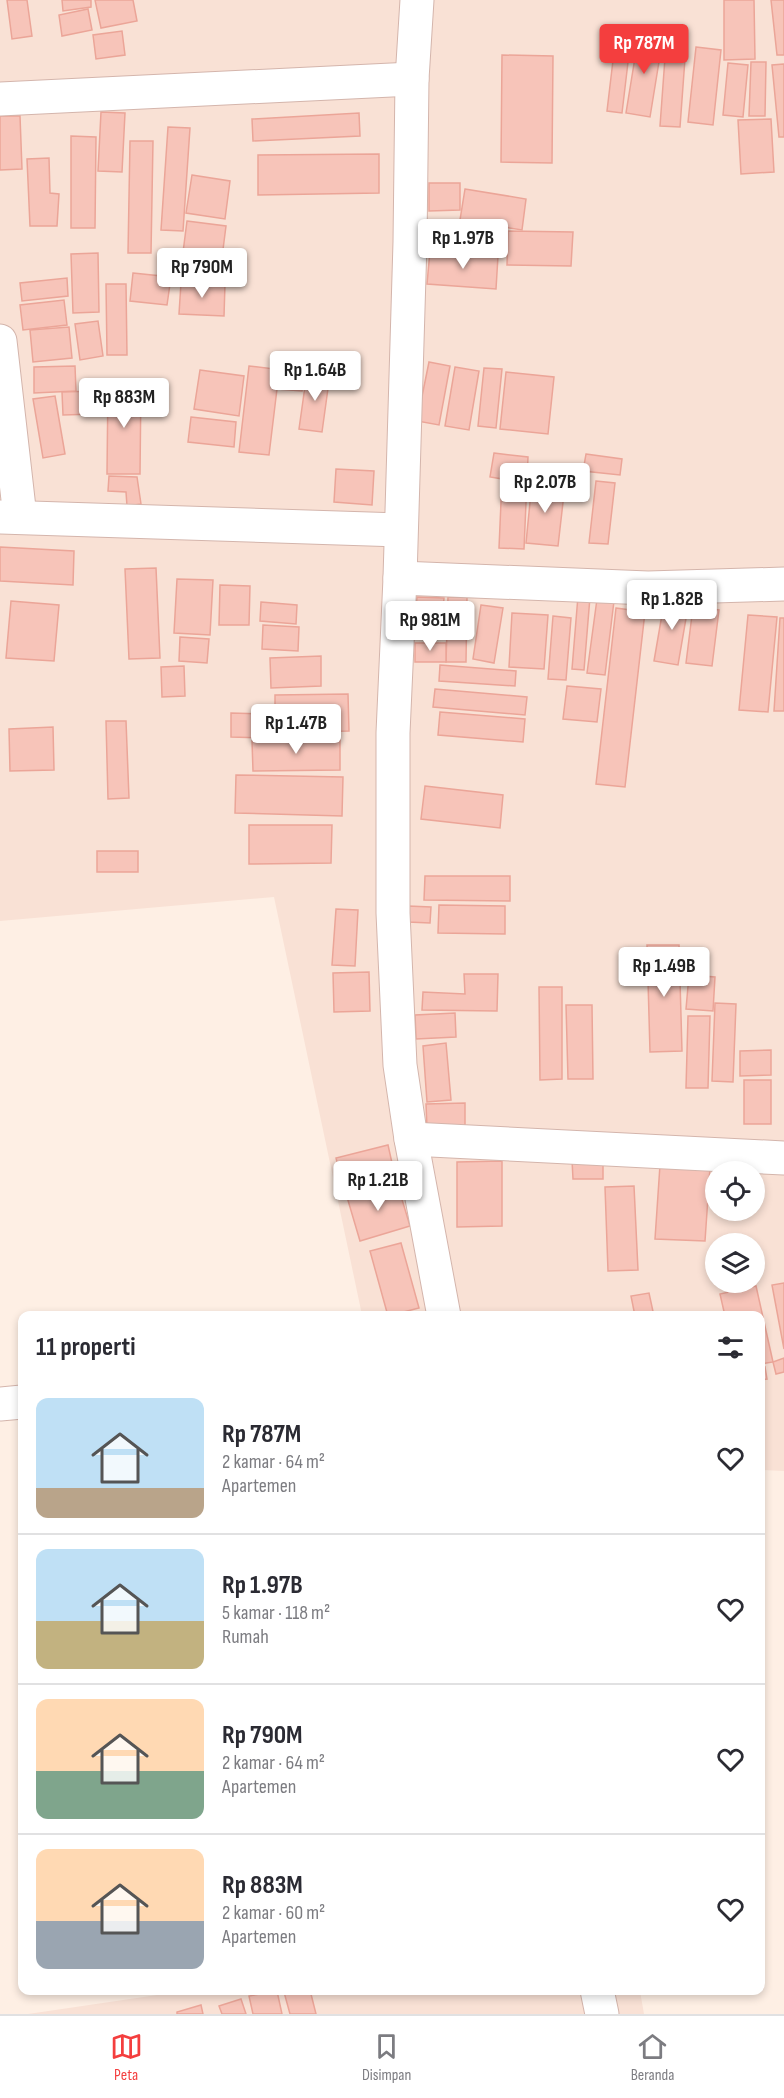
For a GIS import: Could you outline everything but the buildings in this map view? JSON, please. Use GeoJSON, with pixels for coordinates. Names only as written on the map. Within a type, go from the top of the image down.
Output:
{"type":"FeatureCollection","features":[{"type":"Feature","properties":{"kind":"street"},"geometry":{"type":"LineString","coordinates":[[417,0],[412,80],[410,242],[393,733],[393,913],[400,1065],[443,1311]]}},
{"type":"Feature","properties":{"kind":"street"},"geometry":{"type":"LineString","coordinates":[[0,99],[412,80]]}},
{"type":"Feature","properties":{"kind":"street"},"geometry":{"type":"LineString","coordinates":[[0,341],[10,517],[400,530]]}},
{"type":"Feature","properties":{"kind":"street"},"geometry":{"type":"LineString","coordinates":[[400,578],[648,588],[784,584]]}},
{"type":"Feature","properties":{"kind":"street"},"geometry":{"type":"LineString","coordinates":[[411,1138],[784,1158]]}},
{"type":"Feature","properties":{"kind":"street"},"geometry":{"type":"LineString","coordinates":[[0,1404],[18,1402]]}},
{"type":"Feature","properties":{"kind":"street"},"geometry":{"type":"LineString","coordinates":[[598,1995],[602,2014]]}},
{"type":"Feature","properties":{"kind":"shaded area"},"geometry":{"type":"Polygon","coordinates":[[[0,0],[784,0],[784,1471],[765,1470],[765,1311],[361,1311],[274,897],[0,921],[0,0]]]}},
{"type":"Feature","properties":{"kind":"shaded area"},"geometry":{"type":"Polygon","coordinates":[[[157,1995],[641,1995],[644,2014],[28,2014],[157,1995]]]}}]}
